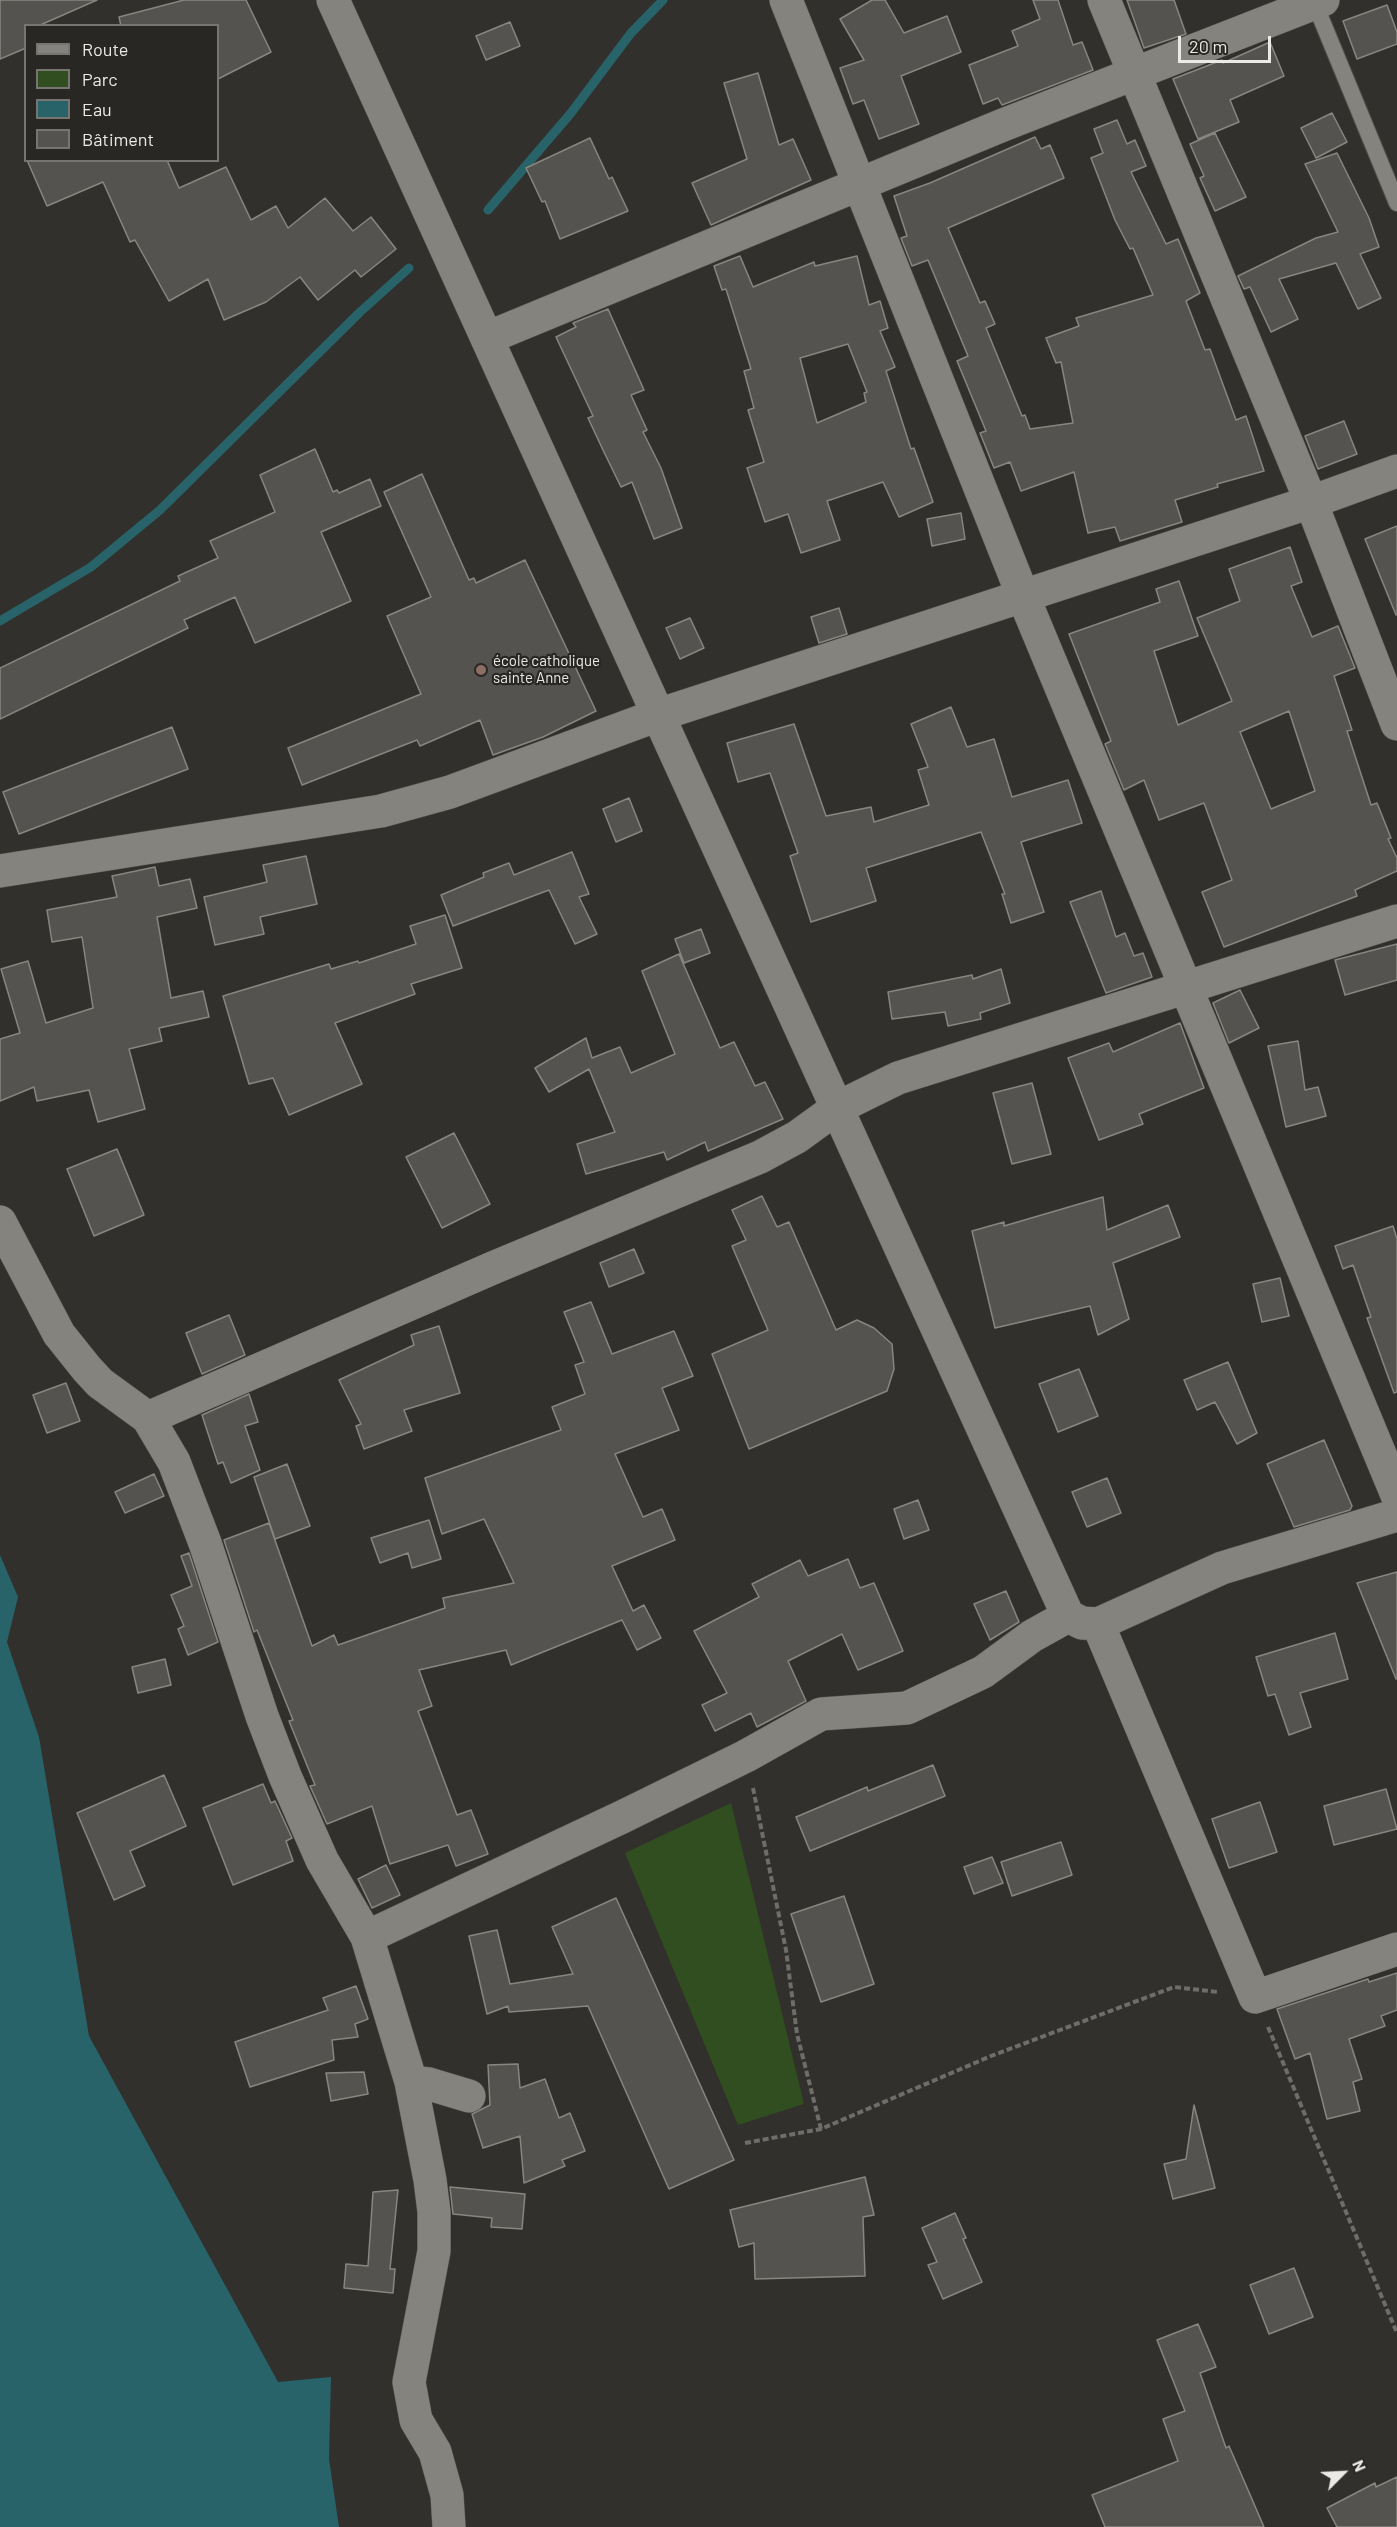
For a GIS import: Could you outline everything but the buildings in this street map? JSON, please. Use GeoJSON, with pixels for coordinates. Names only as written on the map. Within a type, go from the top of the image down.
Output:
{"type":"FeatureCollection","features":[{"type":"Feature","properties":{"kind":"street"},"geometry":{"type":"LineString","coordinates":[[333,0],[837,1108],[1083,1620],[1255,1997],[1397,1949]]}},
{"type":"Feature","properties":{"kind":"street"},"geometry":{"type":"LineString","coordinates":[[786,0],[1023,596],[1397,1495]]}},
{"type":"Feature","properties":{"kind":"street"},"geometry":{"type":"LineString","coordinates":[[1104,0],[1311,502],[1397,724]]}},
{"type":"Feature","properties":{"kind":"street"},"geometry":{"type":"LineString","coordinates":[[487,338],[861,186],[1003,125],[1319,2]]}},
{"type":"Feature","properties":{"kind":"street"},"geometry":{"type":"LineString","coordinates":[[0,871],[381,811],[462,788],[658,715],[1311,502],[1397,471]]}},
{"type":"Feature","properties":{"kind":"street"},"geometry":{"type":"LineString","coordinates":[[148,1418],[495,1267],[760,1157],[796,1137],[837,1108],[898,1078],[1397,921]]}},
{"type":"Feature","properties":{"kind":"street"},"geometry":{"type":"LineString","coordinates":[[0,1222],[59,1334],[100,1383],[148,1418],[174,1462],[205,1543],[262,1716],[285,1776],[322,1860],[367,1936],[411,2082],[430,2180],[434,2251],[409,2382],[416,2420],[435,2452],[447,2495],[449,2527]]}},
{"type":"Feature","properties":{"kind":"street"},"geometry":{"type":"LineString","coordinates":[[367,1936],[746,1756],[821,1714],[907,1708],[983,1672],[1032,1636],[1083,1620],[1222,1568],[1397,1515]]}},
{"type":"Feature","properties":{"kind":"street"},"geometry":{"type":"LineString","coordinates":[[411,2082],[429,2084],[469,2096]]}},
{"type":"Feature","properties":{"kind":"lane"},"geometry":{"type":"LineString","coordinates":[[1319,2],[1397,203]]}},
{"type":"Feature","properties":{"kind":"path"},"geometry":{"type":"LineString","coordinates":[[746,1756],[786,1950],[797,2034],[821,2129]]}},
{"type":"Feature","properties":{"kind":"path"},"geometry":{"type":"LineString","coordinates":[[745,2143],[821,2129],[991,2056],[1174,1987],[1255,1997],[1397,2333]]}},
{"type":"Feature","properties":{"kind":"green space"},"geometry":{"type":"Polygon","coordinates":[[[731,1803],[804,2104],[738,2125],[625,1853],[731,1803]]]}},
{"type":"Feature","properties":{"kind":"water"},"geometry":{"type":"Polygon","coordinates":[[[0,1555],[18,1597],[7,1642],[39,1737],[89,2036],[278,2382],[331,2377],[329,2459],[339,2527],[0,2527],[0,1555]]]}},
{"type":"Feature","properties":{"kind":"waterway"},"geometry":{"type":"LineString","coordinates":[[488,210],[571,113],[631,33],[663,0]]}},
{"type":"Feature","properties":{"kind":"waterway"},"geometry":{"type":"LineString","coordinates":[[0,621],[91,567],[160,510],[359,313],[409,268]]}},
{"type":"Feature","properties":{"kind":"place","name":"école catholique sainte Anne"},"geometry":{"type":"Point","coordinates":[481,670]}}]}
